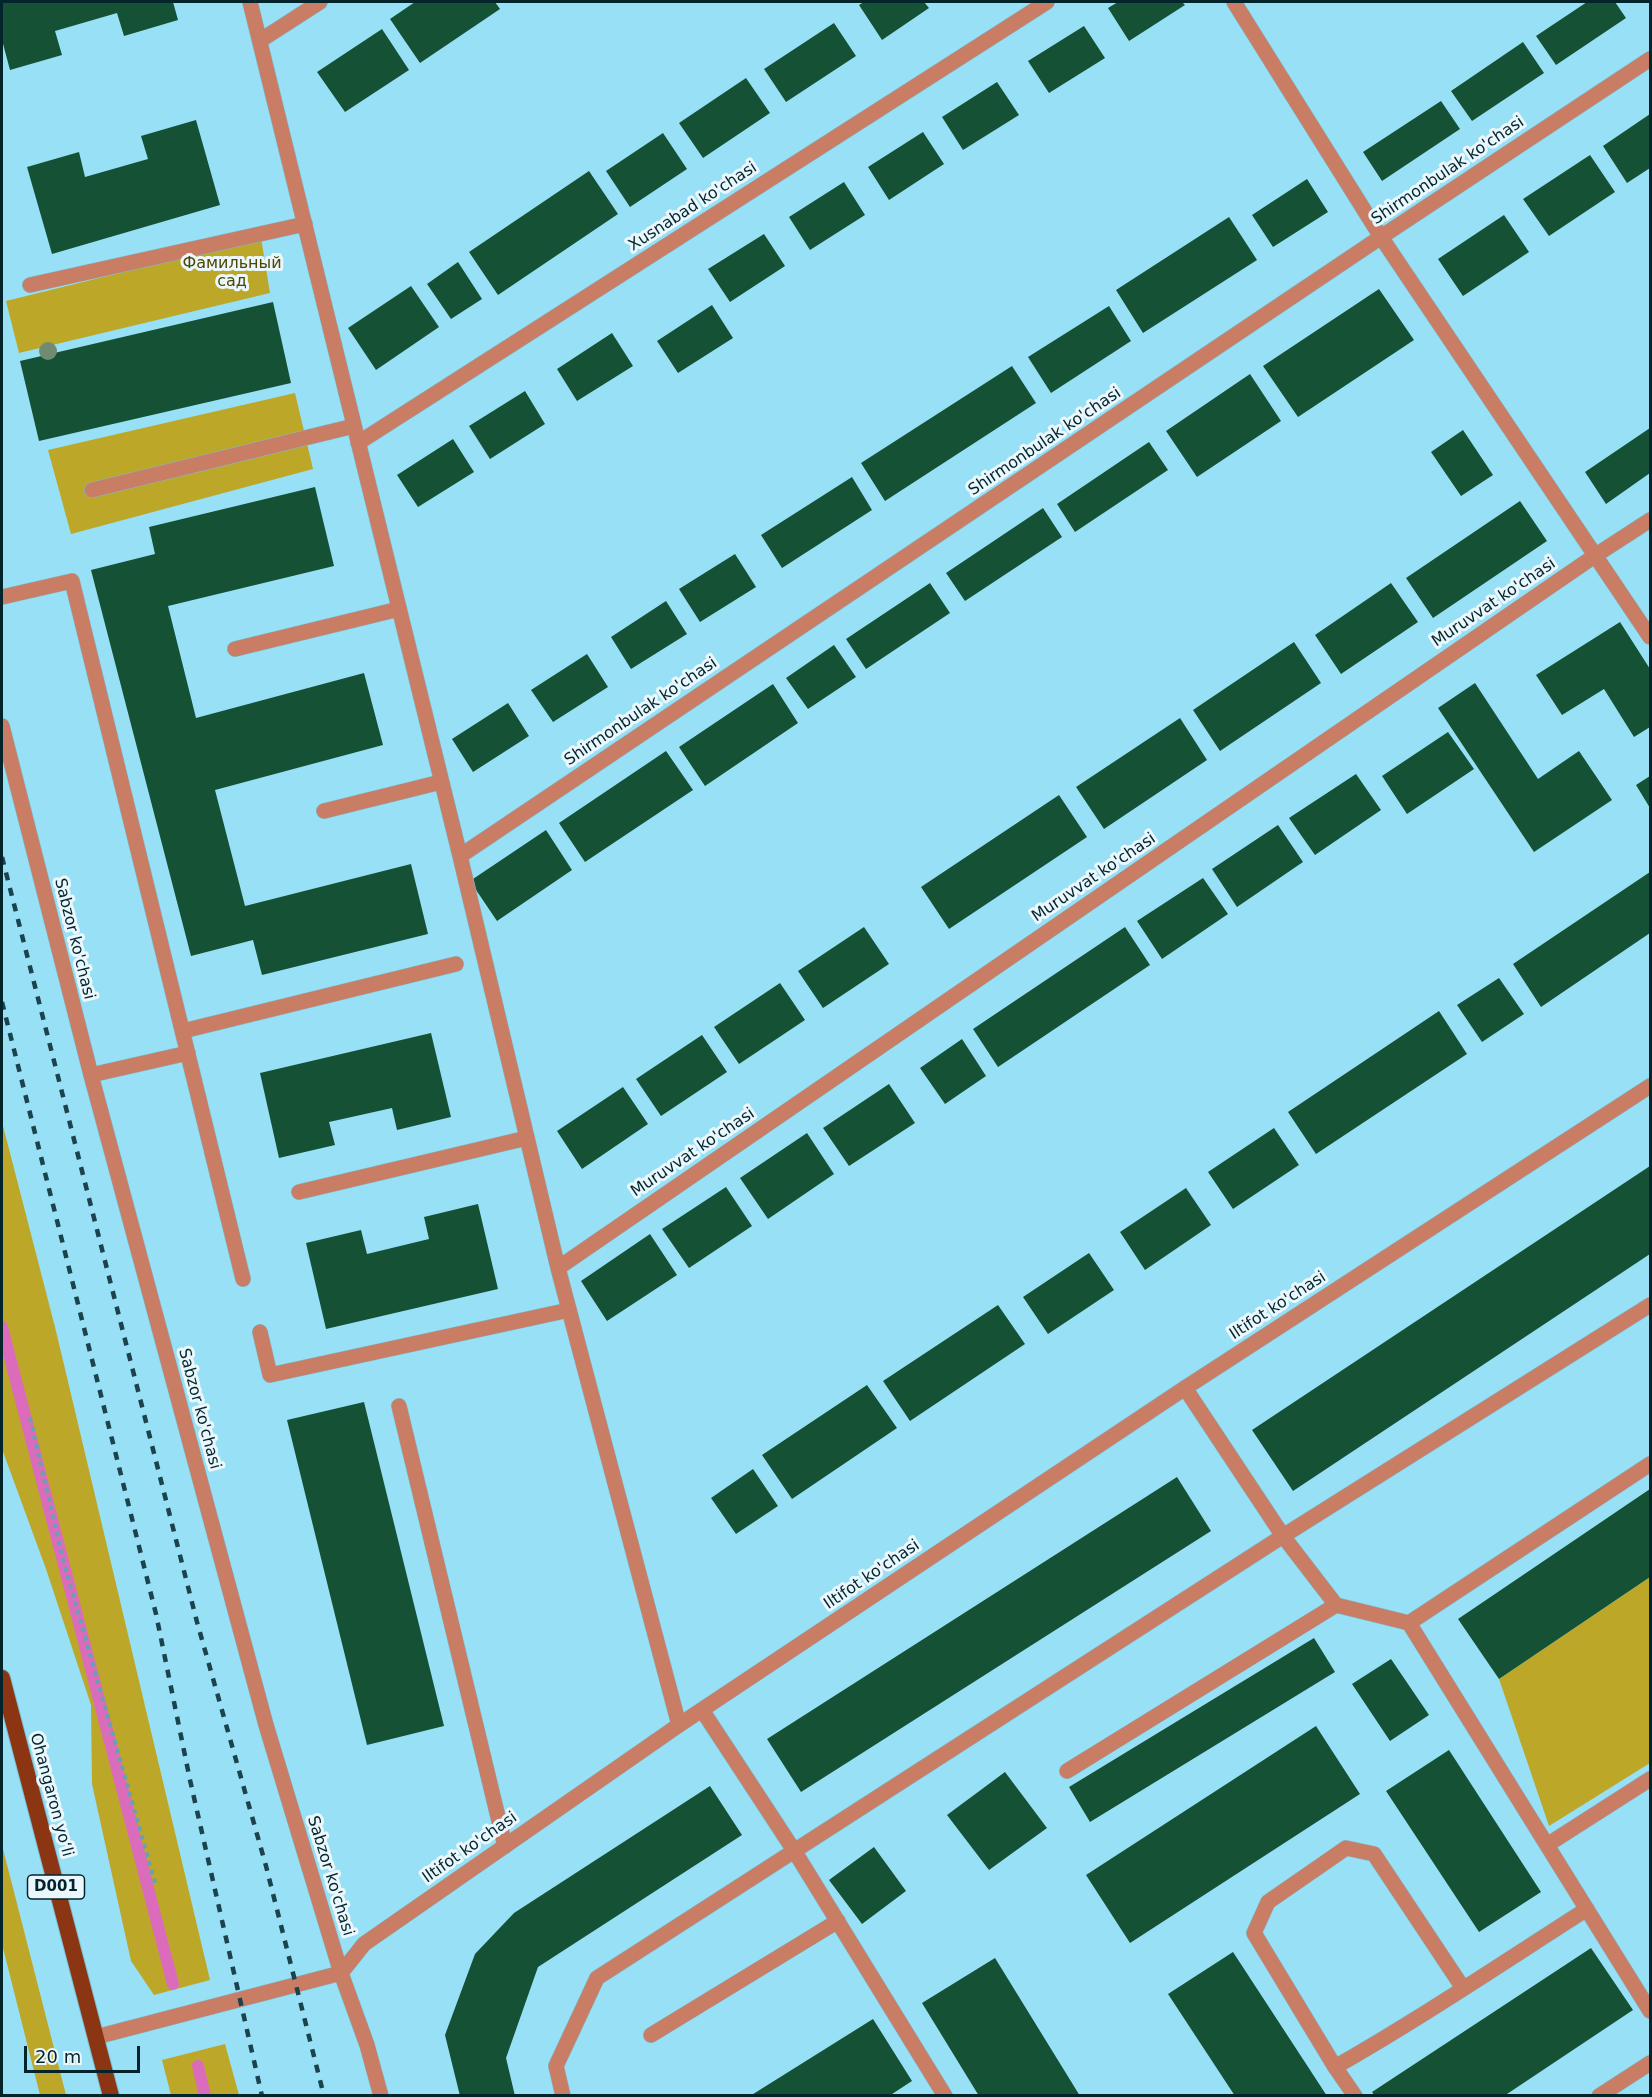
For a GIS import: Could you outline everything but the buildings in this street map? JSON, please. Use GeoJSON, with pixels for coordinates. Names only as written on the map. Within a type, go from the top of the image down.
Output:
{"type":"FeatureCollection","features":[{"type":"Feature","properties":{"kind":"highway","name":"Ohangaron yoʻli"},"geometry":{"type":"LineString","coordinates":[[2,1678],[111,2096]]}},
{"type":"Feature","properties":{"kind":"street"},"geometry":{"type":"LineString","coordinates":[[250,2],[460,856],[558,1268],[679,1725]]}},
{"type":"Feature","properties":{"kind":"street"},"geometry":{"type":"LineString","coordinates":[[261,40],[320,2]]}},
{"type":"Feature","properties":{"kind":"street","name":"Xusnabad ko'chasi"},"geometry":{"type":"LineString","coordinates":[[358,443],[1047,2]]}},
{"type":"Feature","properties":{"kind":"street"},"geometry":{"type":"LineString","coordinates":[[1234,2],[1381,237],[1650,637]]}},
{"type":"Feature","properties":{"kind":"street","name":"Shirmonbulak ko'chasi"},"geometry":{"type":"LineString","coordinates":[[460,856],[1650,59]]}},
{"type":"Feature","properties":{"kind":"street"},"geometry":{"type":"LineString","coordinates":[[30,285],[305,224]]}},
{"type":"Feature","properties":{"kind":"street"},"geometry":{"type":"LineString","coordinates":[[92,490],[354,426]]}},
{"type":"Feature","properties":{"kind":"street","name":"Muruvvat ko'chasi"},"geometry":{"type":"LineString","coordinates":[[558,1268],[1650,520]]}},
{"type":"Feature","properties":{"kind":"street"},"geometry":{"type":"LineString","coordinates":[[2,597],[72,581],[243,1279]]}},
{"type":"Feature","properties":{"kind":"street"},"geometry":{"type":"LineString","coordinates":[[235,648],[399,609]]}},
{"type":"Feature","properties":{"kind":"street","name":"Sabzor ko'chasi"},"geometry":{"type":"LineString","coordinates":[[2,726],[90,1075],[266,1725],[381,2096]]}},
{"type":"Feature","properties":{"kind":"street"},"geometry":{"type":"LineString","coordinates":[[324,811],[441,782]]}},
{"type":"Feature","properties":{"kind":"street"},"geometry":{"type":"LineString","coordinates":[[183,1031],[456,964]]}},
{"type":"Feature","properties":{"kind":"street"},"geometry":{"type":"LineString","coordinates":[[90,1075],[188,1053]]}},
{"type":"Feature","properties":{"kind":"street","name":"Iltifot ko'chasi"},"geometry":{"type":"LineString","coordinates":[[341,1973],[364,1944],[679,1725],[1185,1388],[1650,1086]]}},
{"type":"Feature","properties":{"kind":"street"},"geometry":{"type":"LineString","coordinates":[[299,1192],[527,1138]]}},
{"type":"Feature","properties":{"kind":"street"},"geometry":{"type":"LineString","coordinates":[[563,2096],[556,2066],[597,1978],[1283,1536],[1650,1305]]}},
{"type":"Feature","properties":{"kind":"street"},"geometry":{"type":"LineString","coordinates":[[260,1332],[270,1375],[569,1310]]}},
{"type":"Feature","properties":{"kind":"street"},"geometry":{"type":"LineString","coordinates":[[1185,1388],[1283,1536],[1336,1605],[1409,1623],[1650,2011]]}},
{"type":"Feature","properties":{"kind":"street"},"geometry":{"type":"LineString","coordinates":[[399,1406],[505,1846]]}},
{"type":"Feature","properties":{"kind":"street"},"geometry":{"type":"LineString","coordinates":[[1409,1623],[1650,1464]]}},
{"type":"Feature","properties":{"kind":"street"},"geometry":{"type":"LineString","coordinates":[[1067,1771],[1336,1605]]}},
{"type":"Feature","properties":{"kind":"street"},"geometry":{"type":"LineString","coordinates":[[702,1710],[795,1852],[945,2096]]}},
{"type":"Feature","properties":{"kind":"street"},"geometry":{"type":"LineString","coordinates":[[1547,1845],[1650,1779]]}},
{"type":"Feature","properties":{"kind":"street"},"geometry":{"type":"LineString","coordinates":[[1355,2096],[1254,1933],[1268,1902],[1346,1848],[1374,1854],[1463,1988]]}},
{"type":"Feature","properties":{"kind":"street"},"geometry":{"type":"LineString","coordinates":[[1335,2067],[1587,1909]]}},
{"type":"Feature","properties":{"kind":"street"},"geometry":{"type":"LineString","coordinates":[[651,2035],[838,1922]]}},
{"type":"Feature","properties":{"kind":"street"},"geometry":{"type":"LineString","coordinates":[[96,2037],[341,1973]]}},
{"type":"Feature","properties":{"kind":"street"},"geometry":{"type":"LineString","coordinates":[[1599,2096],[1650,2063]]}},
{"type":"Feature","properties":{"kind":"path"},"geometry":{"type":"LineString","coordinates":[[30,1418],[62,1556],[156,1886]]}},
{"type":"Feature","properties":{"kind":"green space","name":"Фамильный сад"},"geometry":{"type":"Polygon","coordinates":[[[261,238],[270,293],[19,353],[6,301],[261,238]]]}},
{"type":"Feature","properties":{"kind":"green space"},"geometry":{"type":"Polygon","coordinates":[[[295,393],[313,469],[71,534],[48,450],[295,393]]]}},
{"type":"Feature","properties":{"kind":"green space"},"geometry":{"type":"Polygon","coordinates":[[[2,1122],[56,1331],[210,1980],[154,1995],[131,1961],[92,1784],[91,1705],[46,1569],[2,1449],[2,1122]]]}},
{"type":"Feature","properties":{"kind":"green space"},"geometry":{"type":"Polygon","coordinates":[[[1650,1577],[1650,1763],[1549,1826],[1499,1679],[1650,1577]]]}},
{"type":"Feature","properties":{"kind":"green space"},"geometry":{"type":"Polygon","coordinates":[[[2,1845],[66,2095],[40,2095],[2,1944],[2,1845]]]}},
{"type":"Feature","properties":{"kind":"green space"},"geometry":{"type":"Polygon","coordinates":[[[225,2044],[239,2095],[171,2095],[162,2060],[225,2044]]]}},
{"type":"Feature","properties":{"kind":"waterway"},"geometry":{"type":"LineString","coordinates":[[2,1327],[173,1984]]}},
{"type":"Feature","properties":{"kind":"waterway"},"geometry":{"type":"LineString","coordinates":[[198,2066],[205,2096]]}},
{"type":"Feature","properties":{"kind":"railway"},"geometry":{"type":"LineString","coordinates":[[2,857],[197,1622],[266,1866],[324,2096]]}},
{"type":"Feature","properties":{"kind":"railway"},"geometry":{"type":"LineString","coordinates":[[2,1002],[156,1614],[190,1780],[262,2096]]}}]}
